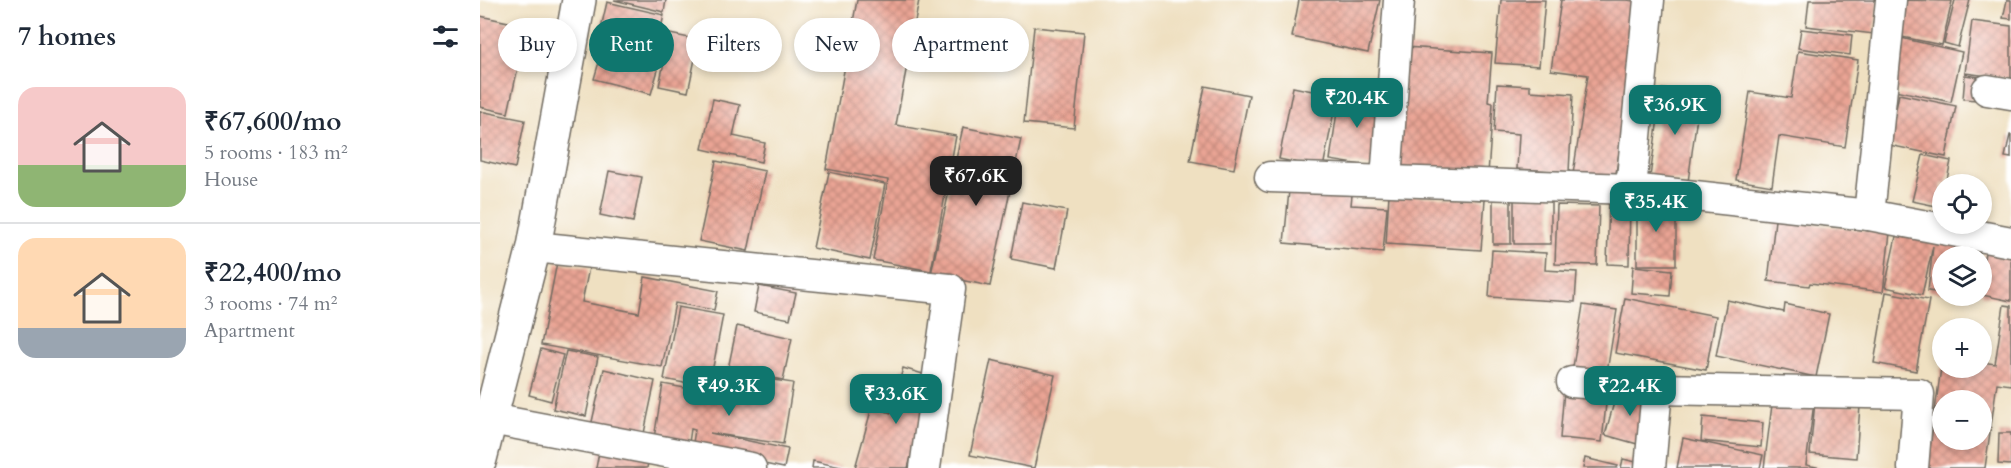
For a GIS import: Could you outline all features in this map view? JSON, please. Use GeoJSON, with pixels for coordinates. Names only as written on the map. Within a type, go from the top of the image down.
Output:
{"type":"FeatureCollection","features":[{"type":"Feature","properties":{"kind":"main road"},"geometry":{"type":"LineString","coordinates":[[480,459],[534,247],[579,0]]}},
{"type":"Feature","properties":{"kind":"street"},"geometry":{"type":"LineString","coordinates":[[1386,180],[1400,0]]}},
{"type":"Feature","properties":{"kind":"street"},"geometry":{"type":"LineString","coordinates":[[1631,189],[1649,0]]}},
{"type":"Feature","properties":{"kind":"street"},"geometry":{"type":"LineString","coordinates":[[1869,216],[1891,0]]}},
{"type":"Feature","properties":{"kind":"street"},"geometry":{"type":"LineString","coordinates":[[1270,177],[1631,189],[1869,216],[2011,242]]}},
{"type":"Feature","properties":{"kind":"street"},"geometry":{"type":"LineString","coordinates":[[534,247],[950,289],[925,468]]}},
{"type":"Feature","properties":{"kind":"street"},"geometry":{"type":"LineString","coordinates":[[1572,382],[1657,389],[1919,394],[1913,468]]}},
{"type":"Feature","properties":{"kind":"street"},"geometry":{"type":"LineString","coordinates":[[1650,468],[1657,389]]}},
{"type":"Feature","properties":{"kind":"street"},"geometry":{"type":"LineString","coordinates":[[491,419],[751,468]]}},
{"type":"Feature","properties":{"kind":"building"},"geometry":{"type":"Polygon","coordinates":[[[614,0],[666,0],[664,12],[614,0]]]}},
{"type":"Feature","properties":{"kind":"building"},"geometry":{"type":"Polygon","coordinates":[[[857,0],[919,0],[916,18],[892,18],[892,72],[906,72],[896,125],[956,136],[931,271],[873,260],[888,180],[826,169],[844,72],[880,72],[880,18],[854,18],[857,0]]]}},
{"type":"Feature","properties":{"kind":"building"},"geometry":{"type":"Polygon","coordinates":[[[1299,0],[1380,0],[1368,53],[1292,37],[1299,0]]]}},
{"type":"Feature","properties":{"kind":"building"},"geometry":{"type":"Polygon","coordinates":[[[1501,0],[1545,0],[1539,66],[1495,63],[1501,0]]]}},
{"type":"Feature","properties":{"kind":"building"},"geometry":{"type":"Polygon","coordinates":[[[1561,0],[1641,2],[1615,180],[1573,174],[1588,75],[1551,70],[1561,0]]]}},
{"type":"Feature","properties":{"kind":"building"},"geometry":{"type":"Polygon","coordinates":[[[1809,0],[1878,0],[1874,34],[1806,26],[1809,0]]]}},
{"type":"Feature","properties":{"kind":"building"},"geometry":{"type":"Polygon","coordinates":[[[1905,0],[1952,1],[1942,45],[1897,36],[1905,0]]]}},
{"type":"Feature","properties":{"kind":"building"},"geometry":{"type":"Polygon","coordinates":[[[1955,0],[1970,0],[1958,47],[1944,43],[1955,0]]]}},
{"type":"Feature","properties":{"kind":"building"},"geometry":{"type":"Polygon","coordinates":[[[2007,0],[2011,0],[2011,19],[2003,18],[2007,0]]]}},
{"type":"Feature","properties":{"kind":"building"},"geometry":{"type":"Polygon","coordinates":[[[607,2],[664,15],[663,18],[603,18],[607,2]]]}},
{"type":"Feature","properties":{"kind":"building"},"geometry":{"type":"Polygon","coordinates":[[[480,16],[498,20],[498,72],[517,72],[508,113],[480,107],[480,16]]]}},
{"type":"Feature","properties":{"kind":"building"},"geometry":{"type":"Polygon","coordinates":[[[1972,21],[2011,26],[2011,79],[1965,73],[1972,21]]]}},
{"type":"Feature","properties":{"kind":"building"},"geometry":{"type":"Polygon","coordinates":[[[1034,27],[1084,32],[1074,128],[1024,123],[1034,27]]]}},
{"type":"Feature","properties":{"kind":"building"},"geometry":{"type":"Polygon","coordinates":[[[1801,29],[1852,35],[1850,55],[1798,48],[1801,29]]]}},
{"type":"Feature","properties":{"kind":"building"},"geometry":{"type":"Polygon","coordinates":[[[674,35],[686,37],[686,72],[692,72],[688,92],[659,86],[662,72],[674,72],[674,35]]]}},
{"type":"Feature","properties":{"kind":"building"},"geometry":{"type":"Polygon","coordinates":[[[1901,38],[1962,52],[1951,102],[1890,89],[1901,38]]]}},
{"type":"Feature","properties":{"kind":"building"},"geometry":{"type":"Polygon","coordinates":[[[1405,47],[1492,53],[1488,102],[1493,103],[1488,174],[1396,168],[1405,47]]]}},
{"type":"Feature","properties":{"kind":"building"},"geometry":{"type":"Polygon","coordinates":[[[1798,51],[1858,60],[1845,147],[1779,136],[1772,186],[1736,180],[1750,92],[1791,98],[1798,51]]]}},
{"type":"Feature","properties":{"kind":"building"},"geometry":{"type":"Polygon","coordinates":[[[596,72],[657,72],[651,94],[594,79],[596,72]]]}},
{"type":"Feature","properties":{"kind":"building"},"geometry":{"type":"Polygon","coordinates":[[[1965,75],[1979,77],[1977,100],[1963,99],[1965,75]]]}},
{"type":"Feature","properties":{"kind":"building"},"geometry":{"type":"Polygon","coordinates":[[[1497,84],[1530,86],[1530,91],[1573,94],[1569,172],[1517,169],[1519,134],[1494,132],[1497,84]]]}},
{"type":"Feature","properties":{"kind":"building"},"geometry":{"type":"Polygon","coordinates":[[[1205,86],[1249,95],[1234,169],[1190,161],[1205,86]]]}},
{"type":"Feature","properties":{"kind":"building"},"geometry":{"type":"Polygon","coordinates":[[[1293,87],[1337,96],[1323,168],[1279,159],[1293,87]]]}},
{"type":"Feature","properties":{"kind":"building"},"geometry":{"type":"Polygon","coordinates":[[[1662,89],[1700,94],[1688,182],[1650,177],[1662,89]]]}},
{"type":"Feature","properties":{"kind":"building"},"geometry":{"type":"Polygon","coordinates":[[[1340,91],[1384,98],[1374,167],[1330,160],[1340,91]]]}},
{"type":"Feature","properties":{"kind":"building"},"geometry":{"type":"Polygon","coordinates":[[[1899,94],[1956,106],[1946,157],[1889,145],[1899,94]]]}},
{"type":"Feature","properties":{"kind":"building"},"geometry":{"type":"Polygon","coordinates":[[[713,99],[740,105],[733,136],[765,143],[761,162],[702,149],[713,99]]]}},
{"type":"Feature","properties":{"kind":"building"},"geometry":{"type":"Polygon","coordinates":[[[480,111],[525,120],[515,168],[480,160],[480,111]]]}},
{"type":"Feature","properties":{"kind":"building"},"geometry":{"type":"Polygon","coordinates":[[[963,127],[1021,139],[990,286],[931,274],[963,127]]]}},
{"type":"Feature","properties":{"kind":"building"},"geometry":{"type":"Polygon","coordinates":[[[2011,135],[2011,158],[2005,157],[2011,135]]]}},
{"type":"Feature","properties":{"kind":"building"},"geometry":{"type":"Polygon","coordinates":[[[1923,155],[1951,161],[1948,174],[1932,174],[1932,205],[1912,201],[1923,155]]]}},
{"type":"Feature","properties":{"kind":"building"},"geometry":{"type":"Polygon","coordinates":[[[716,161],[765,171],[748,251],[699,241],[716,161]]]}},
{"type":"Feature","properties":{"kind":"building"},"geometry":{"type":"Polygon","coordinates":[[[609,171],[642,177],[633,222],[600,215],[609,171]]]}},
{"type":"Feature","properties":{"kind":"building"},"geometry":{"type":"Polygon","coordinates":[[[829,172],[885,184],[870,260],[813,248],[829,172]]]}},
{"type":"Feature","properties":{"kind":"building"},"geometry":{"type":"Polygon","coordinates":[[[1290,180],[1353,185],[1351,205],[1387,207],[1383,252],[1284,243],[1290,180]]]}},
{"type":"Feature","properties":{"kind":"building"},"geometry":{"type":"Polygon","coordinates":[[[1389,194],[1485,200],[1481,250],[1386,244],[1389,194]]]}},
{"type":"Feature","properties":{"kind":"building"},"geometry":{"type":"Polygon","coordinates":[[[1551,195],[1551,244],[1514,244],[1514,196],[1551,195]]]}},
{"type":"Feature","properties":{"kind":"building"},"geometry":{"type":"Polygon","coordinates":[[[1609,198],[1630,198],[1629,265],[1607,264],[1609,198]]]}},
{"type":"Feature","properties":{"kind":"building"},"geometry":{"type":"Polygon","coordinates":[[[1493,200],[1511,200],[1511,244],[1493,244],[1493,200]]]}},
{"type":"Feature","properties":{"kind":"building"},"geometry":{"type":"Polygon","coordinates":[[[1637,201],[1676,201],[1676,265],[1637,265],[1637,201]]]}},
{"type":"Feature","properties":{"kind":"building"},"geometry":{"type":"Polygon","coordinates":[[[1022,202],[1067,211],[1056,268],[1011,259],[1022,202]]]}},
{"type":"Feature","properties":{"kind":"building"},"geometry":{"type":"Polygon","coordinates":[[[1557,205],[1599,206],[1597,265],[1555,264],[1557,205]]]}},
{"type":"Feature","properties":{"kind":"building"},"geometry":{"type":"Polygon","coordinates":[[[1775,220],[1890,233],[1883,292],[1810,283],[1809,286],[1768,281],[1775,220]]]}},
{"type":"Feature","properties":{"kind":"building"},"geometry":{"type":"Polygon","coordinates":[[[1897,232],[1970,246],[1932,246],[1922,295],[1885,287],[1897,232]]]}},
{"type":"Feature","properties":{"kind":"building"},"geometry":{"type":"Polygon","coordinates":[[[1987,242],[2011,247],[2011,301],[1992,297],[1992,246],[1986,246],[1987,242]]]}},
{"type":"Feature","properties":{"kind":"building"},"geometry":{"type":"Polygon","coordinates":[[[1492,250],[1546,253],[1545,270],[1577,272],[1575,302],[1489,297],[1492,250]]]}},
{"type":"Feature","properties":{"kind":"building"},"geometry":{"type":"Polygon","coordinates":[[[1932,255],[1932,292],[1928,291],[1932,255]]]}},
{"type":"Feature","properties":{"kind":"building"},"geometry":{"type":"Polygon","coordinates":[[[557,262],[589,268],[582,302],[639,313],[645,277],[718,291],[714,310],[675,303],[662,367],[541,345],[557,262]]]}},
{"type":"Feature","properties":{"kind":"building"},"geometry":{"type":"Polygon","coordinates":[[[1633,266],[1672,270],[1670,296],[1631,293],[1633,266]]]}},
{"type":"Feature","properties":{"kind":"building"},"geometry":{"type":"Polygon","coordinates":[[[759,286],[796,293],[790,319],[754,312],[759,286]]]}},
{"type":"Feature","properties":{"kind":"building"},"geometry":{"type":"Polygon","coordinates":[[[1886,292],[1929,300],[1916,371],[1874,363],[1886,292]]]}},
{"type":"Feature","properties":{"kind":"building"},"geometry":{"type":"Polygon","coordinates":[[[1625,298],[1716,316],[1706,370],[1615,353],[1625,298]]]}},
{"type":"Feature","properties":{"kind":"building"},"geometry":{"type":"Polygon","coordinates":[[[1727,300],[1784,312],[1785,304],[1829,314],[1816,377],[1716,356],[1727,300]]]}},
{"type":"Feature","properties":{"kind":"building"},"geometry":{"type":"Polygon","coordinates":[[[1583,305],[1617,310],[1606,378],[1572,373],[1583,305]]]}},
{"type":"Feature","properties":{"kind":"building"},"geometry":{"type":"Polygon","coordinates":[[[2004,305],[2011,306],[2011,385],[1997,383],[1992,418],[1992,390],[1938,390],[1940,378],[1992,378],[1992,364],[1995,364],[2004,305]]]}},
{"type":"Feature","properties":{"kind":"building"},"geometry":{"type":"Polygon","coordinates":[[[678,307],[723,315],[709,388],[664,379],[678,307]]]}},
{"type":"Feature","properties":{"kind":"building"},"geometry":{"type":"Polygon","coordinates":[[[737,326],[792,338],[783,380],[728,369],[737,326]]]}},
{"type":"Feature","properties":{"kind":"building"},"geometry":{"type":"Polygon","coordinates":[[[541,349],[563,355],[551,401],[529,395],[541,349]]]}},
{"type":"Feature","properties":{"kind":"building"},"geometry":{"type":"Polygon","coordinates":[[[566,351],[598,357],[586,416],[553,409],[566,351]]]}},
{"type":"Feature","properties":{"kind":"building"},"geometry":{"type":"Polygon","coordinates":[[[991,360],[1055,375],[1034,468],[970,455],[991,360]]]}},
{"type":"Feature","properties":{"kind":"building"},"geometry":{"type":"Polygon","coordinates":[[[903,368],[933,377],[908,468],[855,468],[872,407],[891,413],[903,368]]]}},
{"type":"Feature","properties":{"kind":"building"},"geometry":{"type":"Polygon","coordinates":[[[604,369],[655,381],[643,438],[591,426],[604,369]]]}},
{"type":"Feature","properties":{"kind":"building"},"geometry":{"type":"Polygon","coordinates":[[[716,371],[793,383],[783,444],[710,433],[788,449],[784,468],[692,449],[695,430],[691,429],[689,443],[654,438],[663,384],[713,393],[716,371]]]}},
{"type":"Feature","properties":{"kind":"building"},"geometry":{"type":"Polygon","coordinates":[[[1618,388],[1655,399],[1641,445],[1605,435],[1618,388]]]}},
{"type":"Feature","properties":{"kind":"building"},"geometry":{"type":"Polygon","coordinates":[[[1564,390],[1607,394],[1602,442],[1560,438],[1564,390]]]}},
{"type":"Feature","properties":{"kind":"building"},"geometry":{"type":"Polygon","coordinates":[[[1773,397],[1814,402],[1806,465],[1822,468],[1764,468],[1773,397]]]}},
{"type":"Feature","properties":{"kind":"building"},"geometry":{"type":"Polygon","coordinates":[[[1815,402],[1860,406],[1856,458],[1810,454],[1815,402]]]}},
{"type":"Feature","properties":{"kind":"building"},"geometry":{"type":"Polygon","coordinates":[[[1703,417],[1763,423],[1761,447],[1701,441],[1703,417]]]}},
{"type":"Feature","properties":{"kind":"building"},"geometry":{"type":"Polygon","coordinates":[[[1932,432],[1932,450],[1988,450],[1985,468],[1927,468],[1932,432]]]}},
{"type":"Feature","properties":{"kind":"building"},"geometry":{"type":"Polygon","coordinates":[[[1999,433],[2011,433],[2011,465],[1998,464],[1999,433]]]}},
{"type":"Feature","properties":{"kind":"building"},"geometry":{"type":"Polygon","coordinates":[[[1683,438],[1763,455],[1760,468],[1677,468],[1683,438]]]}},
{"type":"Feature","properties":{"kind":"building"},"geometry":{"type":"Polygon","coordinates":[[[600,447],[649,457],[647,468],[596,468],[600,447]]]}},
{"type":"Feature","properties":{"kind":"building"},"geometry":{"type":"Polygon","coordinates":[[[1585,458],[1618,466],[1617,468],[1583,468],[1585,458]]]}},
{"type":"Feature","properties":{"kind":"building"},"geometry":{"type":"Polygon","coordinates":[[[1623,459],[1649,465],[1648,468],[1621,468],[1623,459]]]}},
{"type":"Feature","properties":{"kind":"building"},"geometry":{"type":"Polygon","coordinates":[[[813,461],[841,467],[841,468],[812,468],[813,461]]]}}]}
